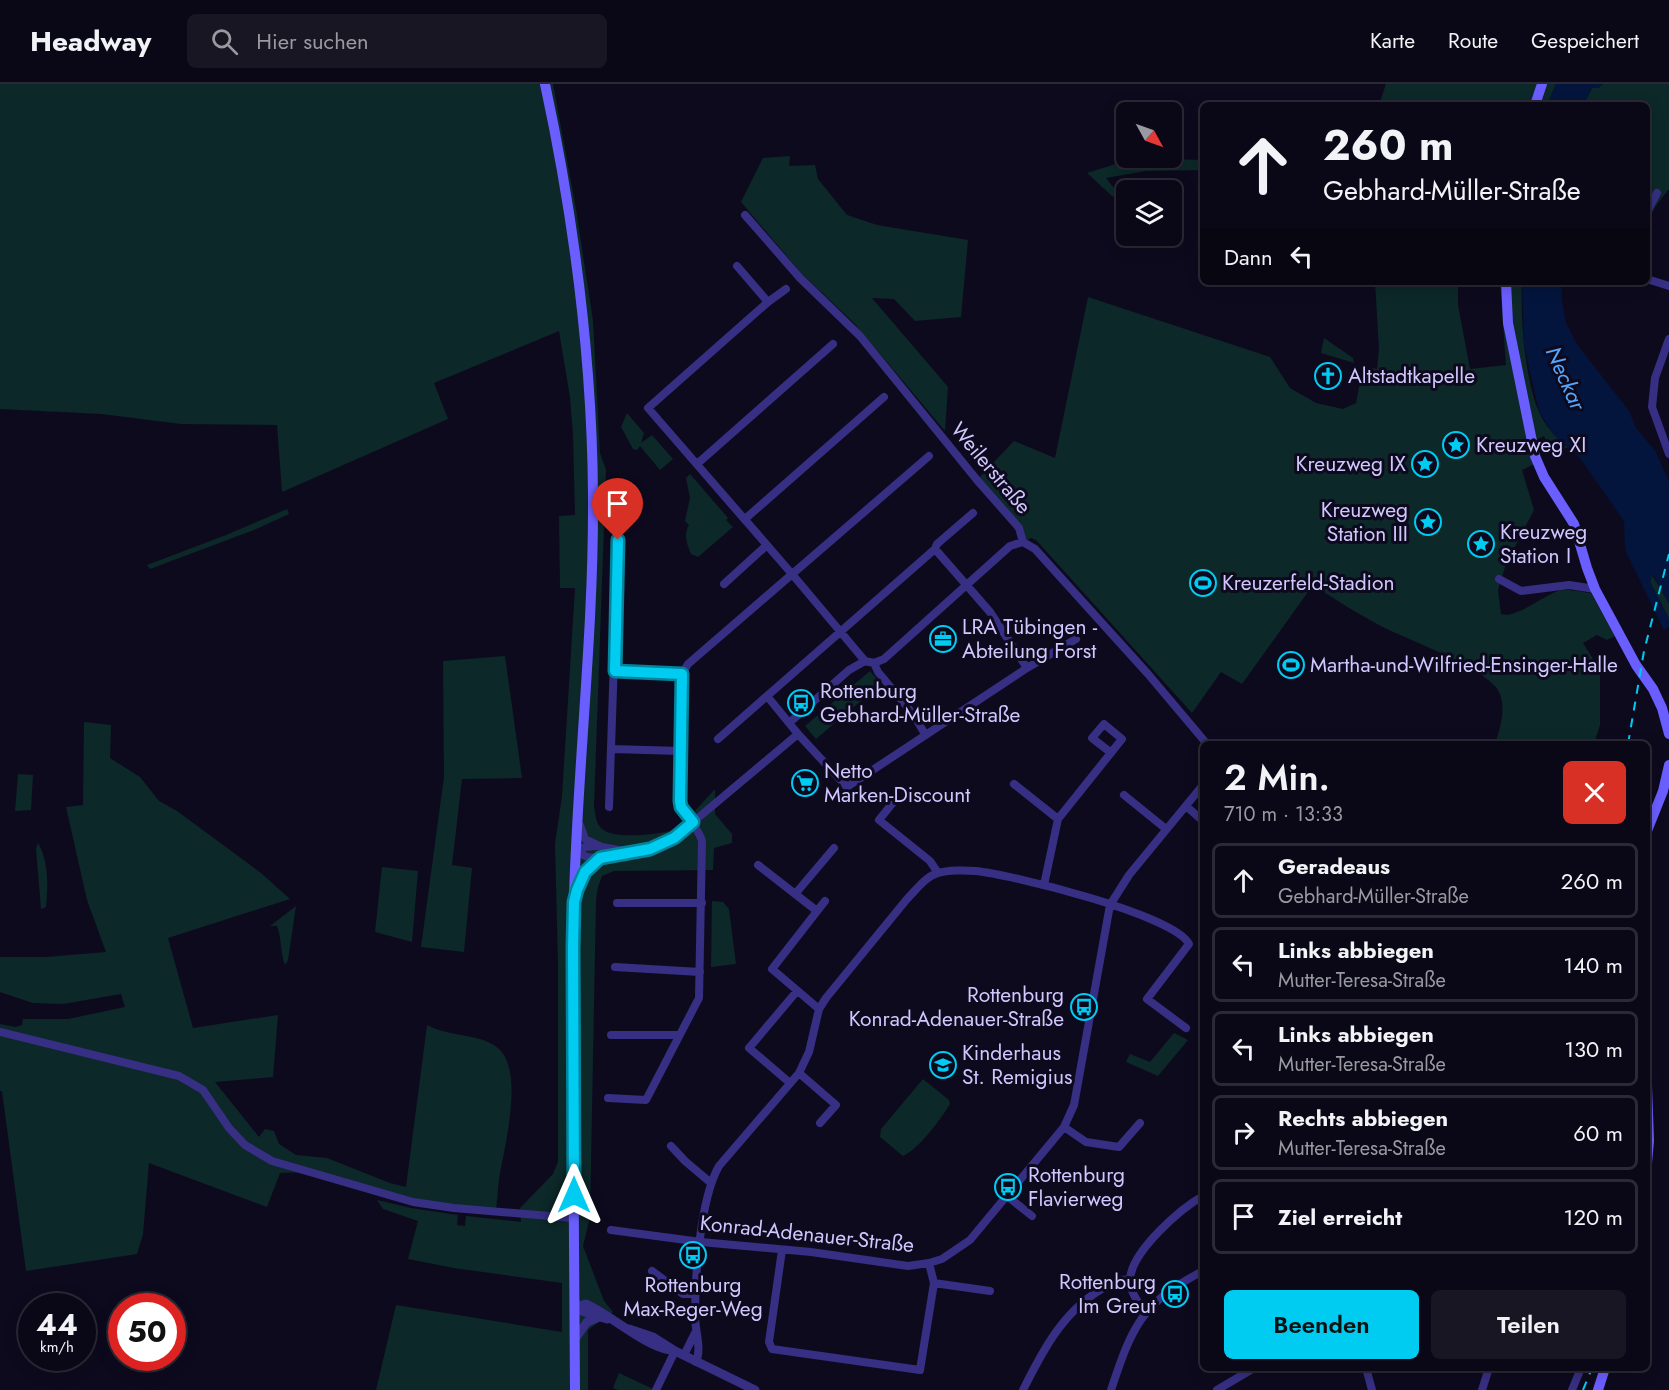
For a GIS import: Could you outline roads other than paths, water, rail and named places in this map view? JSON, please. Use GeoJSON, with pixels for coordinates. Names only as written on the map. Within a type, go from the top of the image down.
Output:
{"type":"FeatureCollection","features":[{"type":"Feature","properties":{"kind":"main road"},"geometry":{"type":"LineString","coordinates":[[545,84],[558,144],[580,284],[591,411],[593,496],[591,597],[574,902],[575,1390]]}},
{"type":"Feature","properties":{"kind":"main road"},"geometry":{"type":"LineString","coordinates":[[1536,102],[1542,84]]}},
{"type":"Feature","properties":{"kind":"main road"},"geometry":{"type":"LineString","coordinates":[[1506,285],[1508,324],[1534,456],[1544,477],[1574,524],[1595,589],[1636,664],[1653,689],[1662,708],[1669,734]]}},
{"type":"Feature","properties":{"kind":"main road"},"geometry":{"type":"LineString","coordinates":[[1650,824],[1663,791],[1669,765]]}},
{"type":"Feature","properties":{"kind":"main road"},"geometry":{"type":"LineString","coordinates":[[1598,1390],[1604,1371]]}},
{"type":"Feature","properties":{"kind":"street"},"geometry":{"type":"LineString","coordinates":[[1650,206],[1657,193]]}},
{"type":"Feature","properties":{"kind":"street","name":"Weilerstraße"},"geometry":{"type":"LineString","coordinates":[[744,215],[800,278],[860,336],[1019,528],[1023,542],[1035,549],[1103,622],[1204,741]]}},
{"type":"Feature","properties":{"kind":"street"},"geometry":{"type":"LineString","coordinates":[[737,266],[768,302]]}},
{"type":"Feature","properties":{"kind":"street"},"geometry":{"type":"LineString","coordinates":[[1650,280],[1669,286]]}},
{"type":"Feature","properties":{"kind":"street"},"geometry":{"type":"LineString","coordinates":[[786,289],[768,302],[648,408],[865,662]]}},
{"type":"Feature","properties":{"kind":"street"},"geometry":{"type":"LineString","coordinates":[[1669,339],[1655,378],[1652,407],[1669,454]]}},
{"type":"Feature","properties":{"kind":"street"},"geometry":{"type":"LineString","coordinates":[[697,464],[833,344]]}},
{"type":"Feature","properties":{"kind":"street"},"geometry":{"type":"LineString","coordinates":[[745,519],[885,397]]}},
{"type":"Feature","properties":{"kind":"street"},"geometry":{"type":"LineString","coordinates":[[608,1098],[646,1100],[699,998],[702,841],[693,822],[681,807],[680,801],[682,674],[688,664],[929,456]]}},
{"type":"Feature","properties":{"kind":"street"},"geometry":{"type":"LineString","coordinates":[[609,807],[619,512]]}},
{"type":"Feature","properties":{"kind":"street"},"geometry":{"type":"LineString","coordinates":[[718,739],[841,633],[973,513]]}},
{"type":"Feature","properties":{"kind":"street"},"geometry":{"type":"LineString","coordinates":[[789,723],[849,670],[865,662],[874,663],[884,659],[1010,546],[1023,542]]}},
{"type":"Feature","properties":{"kind":"street"},"geometry":{"type":"LineString","coordinates":[[724,584],[767,545]]}},
{"type":"Feature","properties":{"kind":"street"},"geometry":{"type":"LineString","coordinates":[[935,549],[990,612],[1027,668]]}},
{"type":"Feature","properties":{"kind":"street"},"geometry":{"type":"LineString","coordinates":[[1499,579],[1521,591],[1569,585],[1595,589]]}},
{"type":"Feature","properties":{"kind":"street"},"geometry":{"type":"LineString","coordinates":[[767,696],[798,735],[847,787],[1027,668],[1076,639]]}},
{"type":"Feature","properties":{"kind":"street"},"geometry":{"type":"LineString","coordinates":[[874,663],[878,672],[913,714],[925,734]]}},
{"type":"Feature","properties":{"kind":"street"},"geometry":{"type":"LineString","coordinates":[[615,671],[682,674]]}},
{"type":"Feature","properties":{"kind":"street"},"geometry":{"type":"LineString","coordinates":[[576,851],[587,857],[600,858],[650,849],[674,838],[798,735]]}},
{"type":"Feature","properties":{"kind":"street"},"geometry":{"type":"LineString","coordinates":[[611,749],[681,751]]}},
{"type":"Feature","properties":{"kind":"street"},"geometry":{"type":"LineString","coordinates":[[1044,885],[1058,819],[1110,752]]}},
{"type":"Feature","properties":{"kind":"street"},"geometry":{"type":"LineString","coordinates":[[1014,784],[1058,819]]}},
{"type":"Feature","properties":{"kind":"street","name":"Konrad-Adenauer-Straße"},"geometry":{"type":"LineString","coordinates":[[611,1230],[908,1266],[929,1263],[942,1258],[970,1240],[1064,1127],[1074,1105],[1110,905],[1129,875],[1200,789]]}},
{"type":"Feature","properties":{"kind":"street"},"geometry":{"type":"LineString","coordinates":[[1124,795],[1166,829]]}},
{"type":"Feature","properties":{"kind":"street"},"geometry":{"type":"LineString","coordinates":[[895,800],[879,820],[930,861],[938,873]]}},
{"type":"Feature","properties":{"kind":"street"},"geometry":{"type":"LineString","coordinates":[[1186,807],[1200,819]]}},
{"type":"Feature","properties":{"kind":"street"},"geometry":{"type":"LineString","coordinates":[[578,812],[581,833],[585,839],[602,847]]}},
{"type":"Feature","properties":{"kind":"street"},"geometry":{"type":"LineString","coordinates":[[576,851],[585,847],[602,847],[629,852]]}},
{"type":"Feature","properties":{"kind":"street"},"geometry":{"type":"LineString","coordinates":[[796,893],[834,848]]}},
{"type":"Feature","properties":{"kind":"street"},"geometry":{"type":"LineString","coordinates":[[574,902],[585,872],[600,858]]}},
{"type":"Feature","properties":{"kind":"street"},"geometry":{"type":"LineString","coordinates":[[758,865],[817,911]]}},
{"type":"Feature","properties":{"kind":"street"},"geometry":{"type":"LineString","coordinates":[[696,1362],[699,1354],[695,1294],[705,1207],[711,1183],[719,1166],[799,1073],[809,1052],[819,1009],[826,998],[907,899],[922,884],[938,873],[974,871],[1044,885],[1110,905],[1170,928],[1189,942],[1184,952],[1147,999],[1186,1028]]}},
{"type":"Feature","properties":{"kind":"street"},"geometry":{"type":"LineString","coordinates":[[819,1009],[772,969],[825,901]]}},
{"type":"Feature","properties":{"kind":"street"},"geometry":{"type":"LineString","coordinates":[[617,903],[702,903]]}},
{"type":"Feature","properties":{"kind":"street"},"geometry":{"type":"LineString","coordinates":[[615,967],[700,972]]}},
{"type":"Feature","properties":{"kind":"street"},"geometry":{"type":"LineString","coordinates":[[790,1083],[750,1048],[797,991]]}},
{"type":"Feature","properties":{"kind":"street"},"geometry":{"type":"LineString","coordinates":[[0,1032],[179,1076],[203,1089],[229,1128],[244,1145],[272,1161],[413,1202],[454,1208],[574,1218]]}},
{"type":"Feature","properties":{"kind":"street"},"geometry":{"type":"LineString","coordinates":[[610,1035],[678,1035]]}},
{"type":"Feature","properties":{"kind":"street"},"geometry":{"type":"LineString","coordinates":[[799,1073],[836,1105],[820,1123]]}},
{"type":"Feature","properties":{"kind":"street"},"geometry":{"type":"LineString","coordinates":[[1064,1127],[1086,1142],[1119,1147],[1140,1123]]}},
{"type":"Feature","properties":{"kind":"street"},"geometry":{"type":"LineString","coordinates":[[671,1146],[711,1183]]}},
{"type":"Feature","properties":{"kind":"street"},"geometry":{"type":"LineString","coordinates":[[1007,1196],[1032,1216]]}},
{"type":"Feature","properties":{"kind":"street"},"geometry":{"type":"LineString","coordinates":[[1145,1313],[1133,1292],[1130,1280],[1134,1266],[1159,1231],[1200,1199]]}},
{"type":"Feature","properties":{"kind":"street"},"geometry":{"type":"LineString","coordinates":[[782,1250],[769,1341],[772,1349],[920,1370],[934,1283],[929,1263]]}},
{"type":"Feature","properties":{"kind":"street"},"geometry":{"type":"LineString","coordinates":[[652,1271],[683,1294],[695,1294]]}},
{"type":"Feature","properties":{"kind":"street"},"geometry":{"type":"LineString","coordinates":[[1111,1390],[1122,1355],[1145,1313],[1173,1289],[1200,1273]]}},
{"type":"Feature","properties":{"kind":"street"},"geometry":{"type":"LineString","coordinates":[[1023,1390],[1038,1360],[1073,1311],[1092,1295],[1114,1282],[1130,1280]]}},
{"type":"Feature","properties":{"kind":"street"},"geometry":{"type":"LineString","coordinates":[[934,1283],[990,1292]]}},
{"type":"Feature","properties":{"kind":"street"},"geometry":{"type":"LineString","coordinates":[[575,1285],[597,1313]]}},
{"type":"Feature","properties":{"kind":"street"},"geometry":{"type":"LineString","coordinates":[[575,1308],[586,1304],[597,1313],[629,1329],[653,1337],[696,1362],[709,1366],[755,1390]]}},
{"type":"Feature","properties":{"kind":"street"},"geometry":{"type":"LineString","coordinates":[[575,1338],[597,1313]]}},
{"type":"Feature","properties":{"kind":"street"},"geometry":{"type":"LineString","coordinates":[[656,1390],[696,1333]]}},
{"type":"Feature","properties":{"kind":"street"},"geometry":{"type":"LineString","coordinates":[[1217,1390],[1249,1371]]}},
{"type":"Feature","properties":{"kind":"street"},"geometry":{"type":"LineString","coordinates":[[1367,1371],[1372,1390]]}},
{"type":"Feature","properties":{"kind":"street"},"geometry":{"type":"LineString","coordinates":[[1482,1390],[1488,1371]]}},
{"type":"Feature","properties":{"kind":"street"},"geometry":{"type":"LineString","coordinates":[[1572,1390],[1580,1371]]}},
{"type":"Feature","properties":{"kind":"water"},"geometry":{"type":"Polygon","coordinates":[[[1556,84],[1603,84],[1598,88],[1592,88],[1585,102],[1548,102],[1556,84]]]}},
{"type":"Feature","properties":{"kind":"water","name":"Neckar"},"geometry":{"type":"Polygon","coordinates":[[[1522,285],[1561,285],[1566,323],[1576,343],[1629,411],[1636,428],[1656,452],[1669,482],[1669,603],[1653,575],[1650,582],[1669,619],[1669,627],[1664,630],[1626,552],[1624,521],[1580,458],[1554,435],[1539,412],[1524,344],[1522,285]]]}},
{"type":"Feature","properties":{"kind":"railway"},"geometry":{"type":"LineString","coordinates":[[1629,741],[1644,651],[1669,554]]}},
{"type":"Feature","properties":{"kind":"railway"},"geometry":{"type":"LineString","coordinates":[[1583,1390],[1591,1371]]}},
{"type":"Feature","properties":{"kind":"place","name":"Altstadtkapelle"},"geometry":{"type":"Point","coordinates":[1328,376]}},
{"type":"Feature","properties":{"kind":"place","name":"Kreuzweg XI"},"geometry":{"type":"Point","coordinates":[1456,445]}},
{"type":"Feature","properties":{"kind":"place","name":"Kreuzweg IX"},"geometry":{"type":"Point","coordinates":[1425,464]}},
{"type":"Feature","properties":{"kind":"place","name":"Kreuzweg Station III"},"geometry":{"type":"Point","coordinates":[1428,522]}},
{"type":"Feature","properties":{"kind":"place","name":"Kreuzweg Station I"},"geometry":{"type":"Point","coordinates":[1481,544]}},
{"type":"Feature","properties":{"kind":"place","name":"Kreuzerfeld-Stadion"},"geometry":{"type":"Point","coordinates":[1203,583]}},
{"type":"Feature","properties":{"kind":"place","name":"LRA Tübingen - Abteilung Forst"},"geometry":{"type":"Point","coordinates":[943,639]}},
{"type":"Feature","properties":{"kind":"place","name":"Martha-und-Wilfried-Ensinger-Halle"},"geometry":{"type":"Point","coordinates":[1291,665]}},
{"type":"Feature","properties":{"kind":"place","name":"Rottenburg Gebhard-Müller-Straße"},"geometry":{"type":"Point","coordinates":[801,703]}},
{"type":"Feature","properties":{"kind":"place","name":"Netto Marken-Discount"},"geometry":{"type":"Point","coordinates":[805,783]}},
{"type":"Feature","properties":{"kind":"place","name":"Rottenburg Konrad-Adenauer-Straße"},"geometry":{"type":"Point","coordinates":[1084,1007]}},
{"type":"Feature","properties":{"kind":"place","name":"Kinderhaus St. Remigius"},"geometry":{"type":"Point","coordinates":[943,1065]}},
{"type":"Feature","properties":{"kind":"place","name":"Rottenburg Flavierweg"},"geometry":{"type":"Point","coordinates":[1008,1187]}},
{"type":"Feature","properties":{"kind":"place","name":"Rottenburg Max-Reger-Weg"},"geometry":{"type":"Point","coordinates":[693,1255]}},
{"type":"Feature","properties":{"kind":"place","name":"Rottenburg Im Greut"},"geometry":{"type":"Point","coordinates":[1175,1294]}}]}
